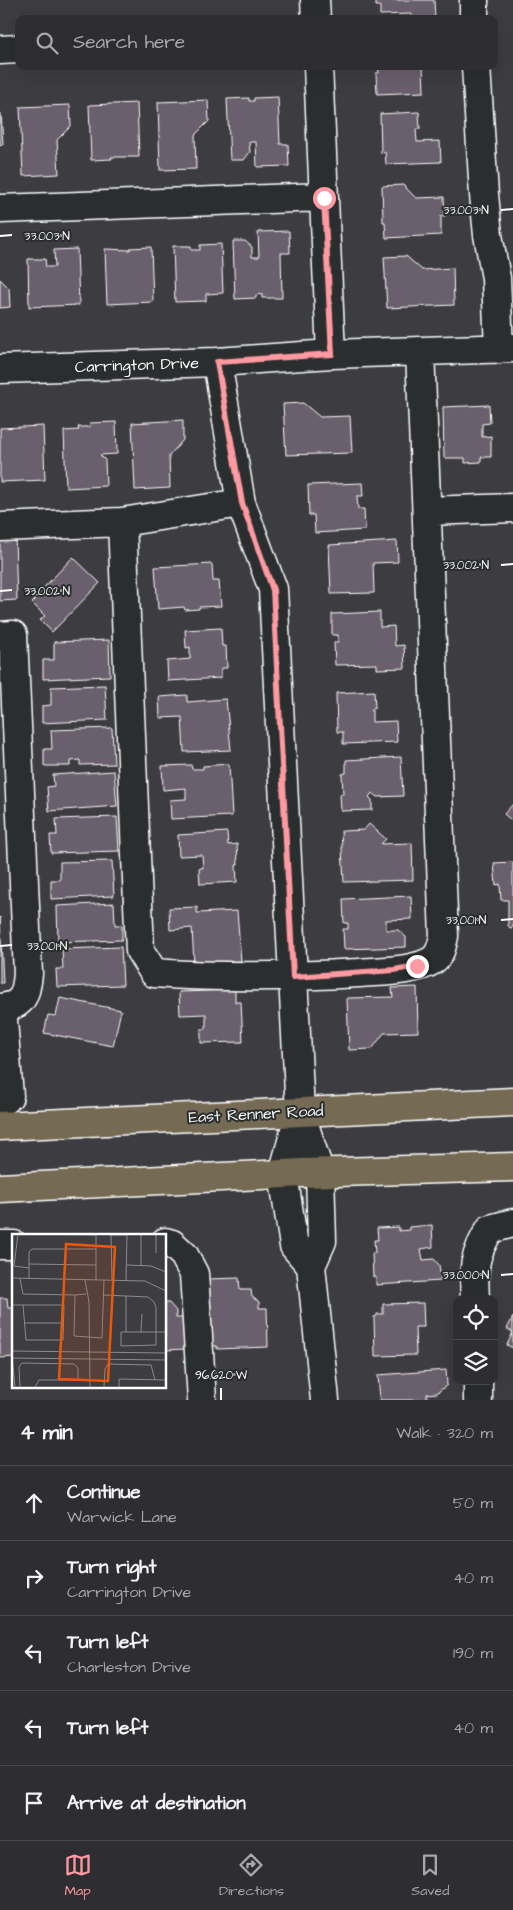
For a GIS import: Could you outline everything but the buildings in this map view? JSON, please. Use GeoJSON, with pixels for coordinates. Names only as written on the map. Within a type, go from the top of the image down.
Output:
{"type":"FeatureCollection","features":[{"type":"Feature","properties":{"kind":"main road","name":"East Renner Road"},"geometry":{"type":"LineString","coordinates":[[0,1126],[513,1102]]}},
{"type":"Feature","properties":{"kind":"main road"},"geometry":{"type":"LineString","coordinates":[[0,1188],[283,1174],[513,1166]]}},
{"type":"Feature","properties":{"kind":"street"},"geometry":{"type":"LineString","coordinates":[[315,0],[316,15]]}},
{"type":"Feature","properties":{"kind":"street"},"geometry":{"type":"LineString","coordinates":[[474,0],[474,15]]}},
{"type":"Feature","properties":{"kind":"street"},"geometry":{"type":"LineString","coordinates":[[0,50],[15,49]]}},
{"type":"Feature","properties":{"kind":"street"},"geometry":{"type":"LineString","coordinates":[[318,70],[332,354]]}},
{"type":"Feature","properties":{"kind":"street"},"geometry":{"type":"LineString","coordinates":[[476,70],[488,235],[506,348]]}},
{"type":"Feature","properties":{"kind":"street"},"geometry":{"type":"LineString","coordinates":[[0,210],[324,198]]}},
{"type":"Feature","properties":{"kind":"street","name":"Carrington Drive"},"geometry":{"type":"LineString","coordinates":[[0,369],[217,362],[332,354],[506,348]]}},
{"type":"Feature","properties":{"kind":"street"},"geometry":{"type":"LineString","coordinates":[[122,522],[140,951],[154,973],[220,977],[293,977],[394,970],[417,966],[433,960],[440,951],[444,936],[420,352]]}},
{"type":"Feature","properties":{"kind":"street"},"geometry":{"type":"LineString","coordinates":[[217,362],[242,503],[273,590],[300,1112],[320,1173],[322,1241],[311,1266],[325,1400]]}},
{"type":"Feature","properties":{"kind":"street"},"geometry":{"type":"LineString","coordinates":[[0,527],[122,522],[242,503]]}},
{"type":"Feature","properties":{"kind":"street"},"geometry":{"type":"LineString","coordinates":[[427,511],[513,508]]}},
{"type":"Feature","properties":{"kind":"street"},"geometry":{"type":"LineString","coordinates":[[0,1103],[9,1096],[7,1006],[24,995],[28,974],[10,820],[7,636]]}},
{"type":"Feature","properties":{"kind":"street"},"geometry":{"type":"LineString","coordinates":[[300,1112],[283,1174],[294,1246],[311,1266]]}},
{"type":"Feature","properties":{"kind":"street"},"geometry":{"type":"LineString","coordinates":[[474,1295],[474,1275],[478,1248],[490,1229],[513,1223]]}},
{"type":"Feature","properties":{"kind":"street"},"geometry":{"type":"LineString","coordinates":[[166,1242],[172,1244],[184,1255],[194,1274],[202,1400]]}},
{"type":"Feature","properties":{"kind":"street"},"geometry":{"type":"LineString","coordinates":[[478,1385],[478,1400]]}},
{"type":"Feature","properties":{"kind":"route"},"geometry":{"type":"LineString","coordinates":[[324,198],[332,354],[217,362],[242,503],[273,590],[293,977],[394,970],[417,966]]}}]}
